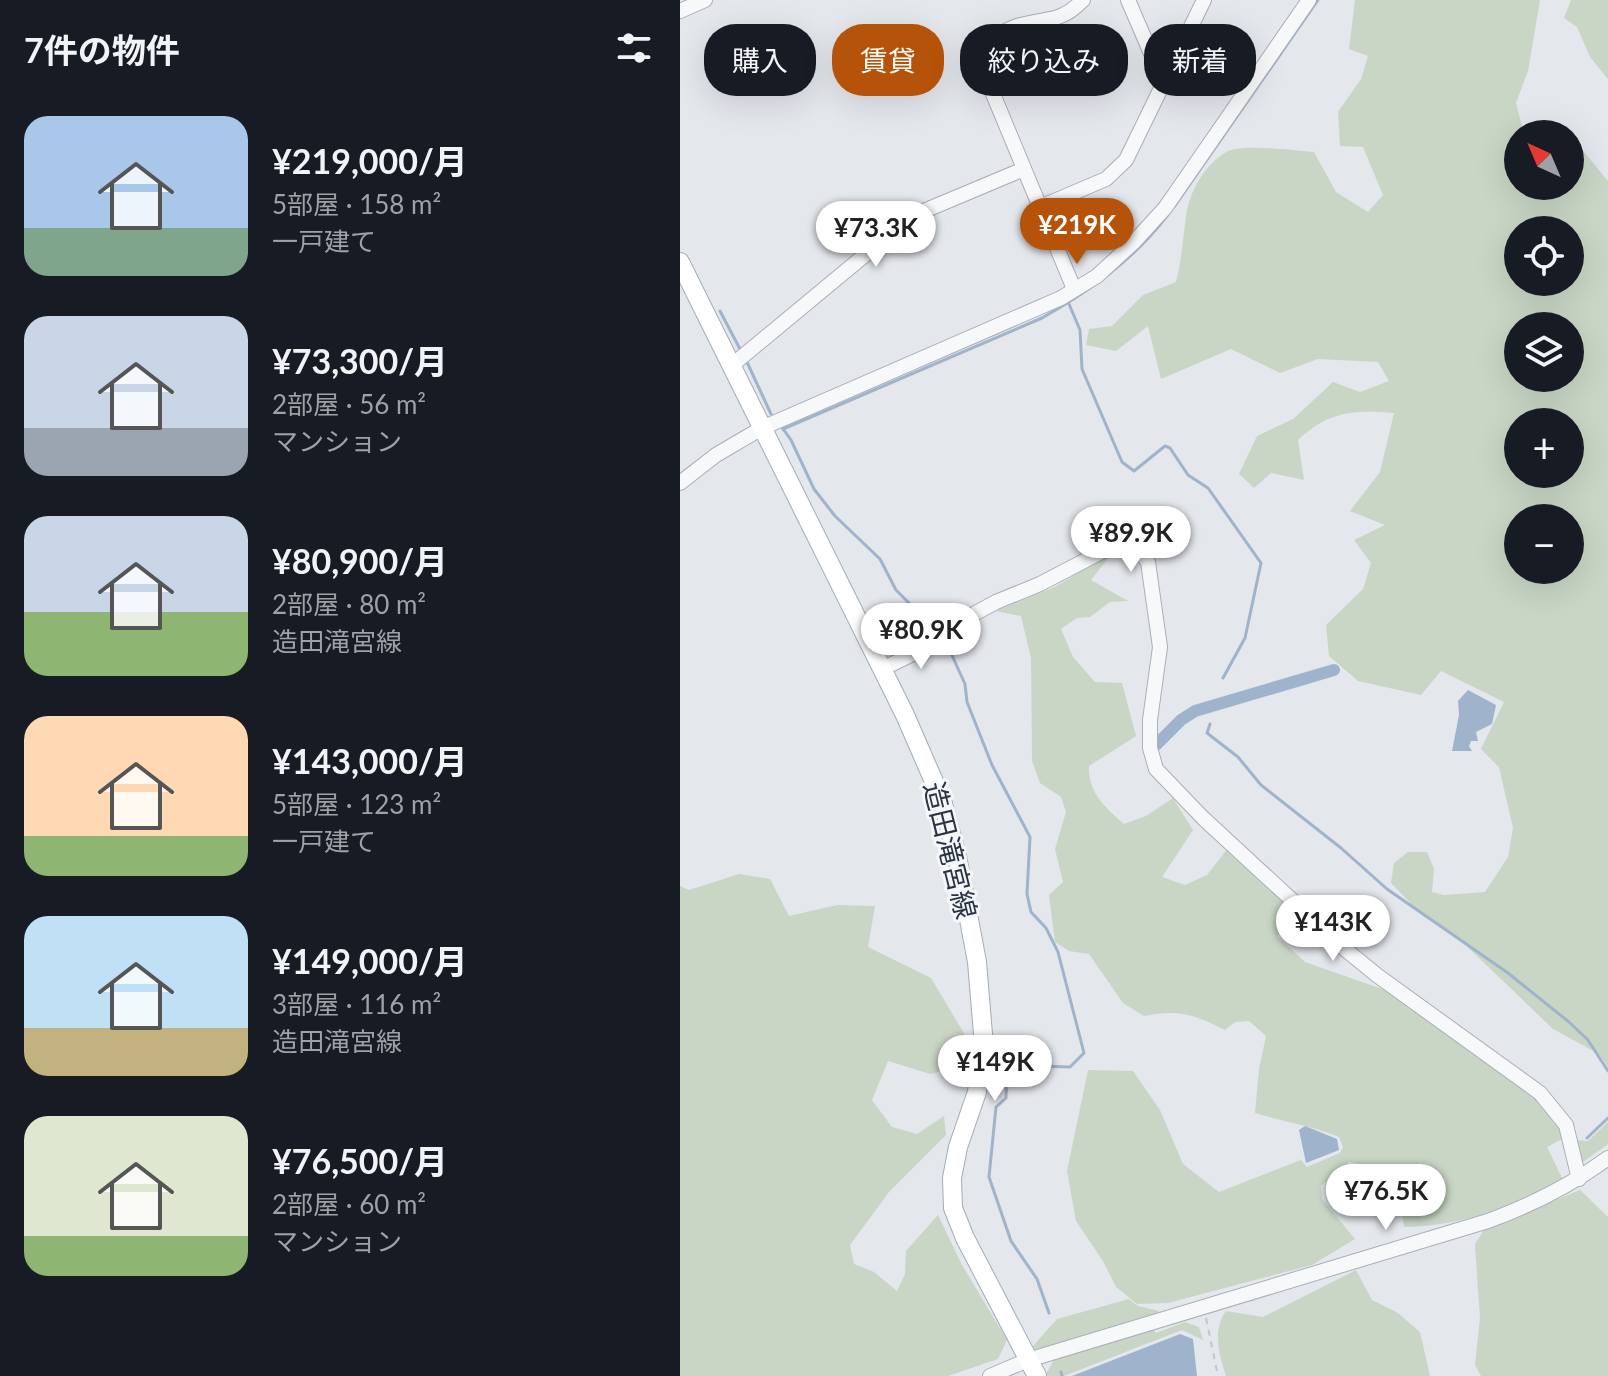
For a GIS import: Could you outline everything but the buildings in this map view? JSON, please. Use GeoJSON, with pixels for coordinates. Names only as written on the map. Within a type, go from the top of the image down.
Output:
{"type":"FeatureCollection","features":[{"type":"Feature","properties":{"kind":"main road","name":"造田滝宮線"},"geometry":{"type":"LineString","coordinates":[[680,262],[882,669],[942,800],[957,856],[977,962],[983,1034],[977,1092],[958,1147],[952,1178],[953,1208],[965,1238],[1033,1368]]}},
{"type":"Feature","properties":{"kind":"street"},"geometry":{"type":"LineString","coordinates":[[680,11],[705,0]]}},
{"type":"Feature","properties":{"kind":"street"},"geometry":{"type":"LineString","coordinates":[[1074,289],[981,65],[982,48],[986,41],[1016,27],[1070,14],[1083,0]]}},
{"type":"Feature","properties":{"kind":"street"},"geometry":{"type":"LineString","coordinates":[[1128,0],[1144,37]]}},
{"type":"Feature","properties":{"kind":"street"},"geometry":{"type":"LineString","coordinates":[[1192,24],[1204,0]]}},
{"type":"Feature","properties":{"kind":"street"},"geometry":{"type":"LineString","coordinates":[[680,483],[716,455],[762,428],[926,358],[1097,276],[1165,208],[1309,0]]}},
{"type":"Feature","properties":{"kind":"street"},"geometry":{"type":"LineString","coordinates":[[1040,207],[1106,179],[1126,160],[1157,96]]}},
{"type":"Feature","properties":{"kind":"street"},"geometry":{"type":"LineString","coordinates":[[731,366],[912,216],[1024,169]]}},
{"type":"Feature","properties":{"kind":"street"},"geometry":{"type":"LineString","coordinates":[[882,669],[943,638],[972,615],[1103,551],[1119,546],[1138,550],[1148,562],[1160,647],[1150,720],[1150,748],[1156,769],[1203,818],[1357,959],[1540,1093],[1566,1125],[1579,1179]]}},
{"type":"Feature","properties":{"kind":"street"},"geometry":{"type":"LineString","coordinates":[[990,1376],[1033,1368],[1203,1308],[1488,1221],[1533,1204],[1579,1179],[1608,1158]]}},
{"type":"Feature","properties":{"kind":"path"},"geometry":{"type":"LineString","coordinates":[[1203,1308],[1213,1340],[1218,1376]]}},
{"type":"Feature","properties":{"kind":"green space"},"geometry":{"type":"Polygon","coordinates":[[[1355,0],[1540,0],[1528,71],[1516,103],[1520,120],[1504,120],[1504,200],[1584,200],[1584,152],[1608,181],[1608,1067],[1599,1054],[1553,1029],[1453,933],[1421,914],[1391,883],[1394,863],[1408,852],[1427,852],[1434,869],[1432,892],[1444,895],[1485,892],[1508,857],[1513,828],[1499,767],[1481,749],[1504,702],[1441,671],[1421,695],[1358,681],[1329,656],[1326,625],[1363,589],[1371,563],[1354,540],[1385,525],[1350,511],[1380,472],[1394,413],[1342,414],[1309,430],[1298,440],[1304,480],[1271,473],[1254,488],[1239,474],[1257,436],[1293,419],[1333,382],[1360,392],[1389,381],[1378,362],[1318,359],[1280,373],[1231,349],[1161,379],[1148,326],[1116,351],[1086,345],[1089,329],[1112,326],[1143,295],[1176,282],[1191,197],[1206,170],[1228,151],[1257,148],[1314,152],[1336,192],[1368,212],[1383,195],[1363,147],[1340,146],[1338,112],[1361,79],[1368,56],[1349,49],[1355,0]]]}},
{"type":"Feature","properties":{"kind":"green space"},"geometry":{"type":"Polygon","coordinates":[[[1571,0],[1608,0],[1608,79],[1590,57],[1577,27],[1564,18],[1571,0]]]}},
{"type":"Feature","properties":{"kind":"green space"},"geometry":{"type":"Polygon","coordinates":[[[1114,551],[1091,580],[1128,601],[1110,602],[1090,617],[1077,618],[1061,629],[1073,657],[1095,682],[1122,683],[1136,736],[1089,766],[1091,784],[1099,799],[1124,824],[1146,816],[1173,798],[1193,830],[1162,877],[1185,885],[1207,875],[1228,848],[1298,915],[1277,936],[1305,962],[1382,989],[1409,1004],[1529,1091],[1561,1126],[1564,1138],[1547,1147],[1563,1180],[1467,1219],[1404,1227],[1398,1192],[1375,1191],[1359,1174],[1359,1164],[1349,1162],[1321,1186],[1322,1199],[1355,1239],[1312,1265],[1168,1303],[1137,1304],[1116,1287],[1076,1221],[1067,1171],[1088,1070],[1133,1071],[1160,1110],[1183,1164],[1219,1192],[1301,1160],[1307,1167],[1340,1153],[1343,1147],[1339,1137],[1255,1113],[1266,1036],[1249,1021],[1235,1022],[1225,1030],[1186,1014],[1144,1016],[1123,1003],[1089,954],[1069,951],[1055,942],[1049,895],[1063,882],[1055,849],[1066,812],[1061,797],[1040,783],[1032,761],[1031,658],[1021,616],[996,611],[1055,587],[1114,551]]]}},
{"type":"Feature","properties":{"kind":"green space"},"geometry":{"type":"Polygon","coordinates":[[[739,874],[770,879],[789,916],[837,905],[875,906],[868,947],[931,978],[981,1062],[930,1074],[888,1061],[872,1100],[892,1127],[917,1134],[944,1116],[946,1135],[889,1192],[850,1245],[854,1264],[874,1272],[897,1291],[905,1274],[906,1251],[938,1215],[962,1265],[1007,1340],[998,1359],[948,1376],[680,1376],[680,886],[689,890],[739,874]]]}},
{"type":"Feature","properties":{"kind":"green space"},"geometry":{"type":"Polygon","coordinates":[[[1608,1122],[1608,1144],[1583,1162],[1577,1140],[1588,1141],[1608,1122]]]}},
{"type":"Feature","properties":{"kind":"green space"},"geometry":{"type":"Polygon","coordinates":[[[1580,1190],[1608,1217],[1608,1376],[1481,1376],[1475,1365],[1480,1318],[1475,1244],[1484,1230],[1580,1190]]]}},
{"type":"Feature","properties":{"kind":"green space"},"geometry":{"type":"Polygon","coordinates":[[[1356,1270],[1372,1300],[1398,1313],[1420,1332],[1430,1376],[1226,1376],[1218,1334],[1226,1311],[1263,1317],[1356,1270]]]}},
{"type":"Feature","properties":{"kind":"green space"},"geometry":{"type":"Polygon","coordinates":[[[1129,1299],[1138,1306],[1159,1311],[1155,1318],[1038,1350],[1032,1347],[1057,1319],[1129,1299]]]}},
{"type":"Feature","properties":{"kind":"green space"},"geometry":{"type":"Polygon","coordinates":[[[1185,1322],[1199,1327],[1203,1340],[1182,1330],[1064,1376],[1045,1376],[1055,1358],[1153,1328],[1156,1333],[1185,1322]]]}},
{"type":"Feature","properties":{"kind":"water"},"geometry":{"type":"Polygon","coordinates":[[[1468,690],[1496,705],[1492,724],[1476,732],[1478,741],[1471,741],[1469,746],[1472,751],[1452,751],[1459,715],[1458,701],[1468,690]]]}},
{"type":"Feature","properties":{"kind":"water"},"geometry":{"type":"Polygon","coordinates":[[[1305,1126],[1337,1139],[1339,1150],[1306,1163],[1299,1130],[1305,1126]]]}},
{"type":"Feature","properties":{"kind":"water"},"geometry":{"type":"Polygon","coordinates":[[[1180,1334],[1193,1339],[1197,1376],[1072,1376],[1180,1334]]]}},
{"type":"Feature","properties":{"kind":"waterway"},"geometry":{"type":"LineString","coordinates":[[1174,207],[1318,0]]}},
{"type":"Feature","properties":{"kind":"waterway"},"geometry":{"type":"LineString","coordinates":[[783,429],[1042,318],[1110,273],[1140,247],[1167,216]]}},
{"type":"Feature","properties":{"kind":"waterway"},"geometry":{"type":"LineString","coordinates":[[1069,304],[1080,330],[1082,369],[1122,462],[1134,471],[1165,446],[1170,448],[1188,475],[1208,488],[1261,563],[1245,638],[1223,678]]}},
{"type":"Feature","properties":{"kind":"waterway"},"geometry":{"type":"LineString","coordinates":[[720,311],[741,351]]}},
{"type":"Feature","properties":{"kind":"waterway"},"geometry":{"type":"LineString","coordinates":[[746,360],[771,414]]}},
{"type":"Feature","properties":{"kind":"waterway"},"geometry":{"type":"LineString","coordinates":[[781,426],[814,489],[835,516],[880,559],[896,590],[940,634]]}},
{"type":"Feature","properties":{"kind":"waterway"},"geometry":{"type":"LineString","coordinates":[[945,640],[965,684],[967,702],[992,765],[1030,837],[1027,894],[1031,912],[1046,928],[1058,952],[1084,1053],[1070,1067],[1007,1065],[1006,1098],[996,1107],[989,1177],[1011,1241],[1037,1279],[1049,1313]]}},
{"type":"Feature","properties":{"kind":"waterway"},"geometry":{"type":"LineString","coordinates":[[1156,745],[1181,720],[1195,711],[1334,670]]}},
{"type":"Feature","properties":{"kind":"waterway"},"geometry":{"type":"LineString","coordinates":[[1210,724],[1207,733],[1238,757],[1261,785],[1387,889],[1508,973],[1569,1022],[1588,1040],[1608,1071]]}},
{"type":"Feature","properties":{"kind":"waterway"},"geometry":{"type":"LineString","coordinates":[[1587,1138],[1608,1118]]}},
{"type":"Feature","properties":{"kind":"waterway"},"geometry":{"type":"LineString","coordinates":[[1061,1372],[1062,1376]]}}]}
